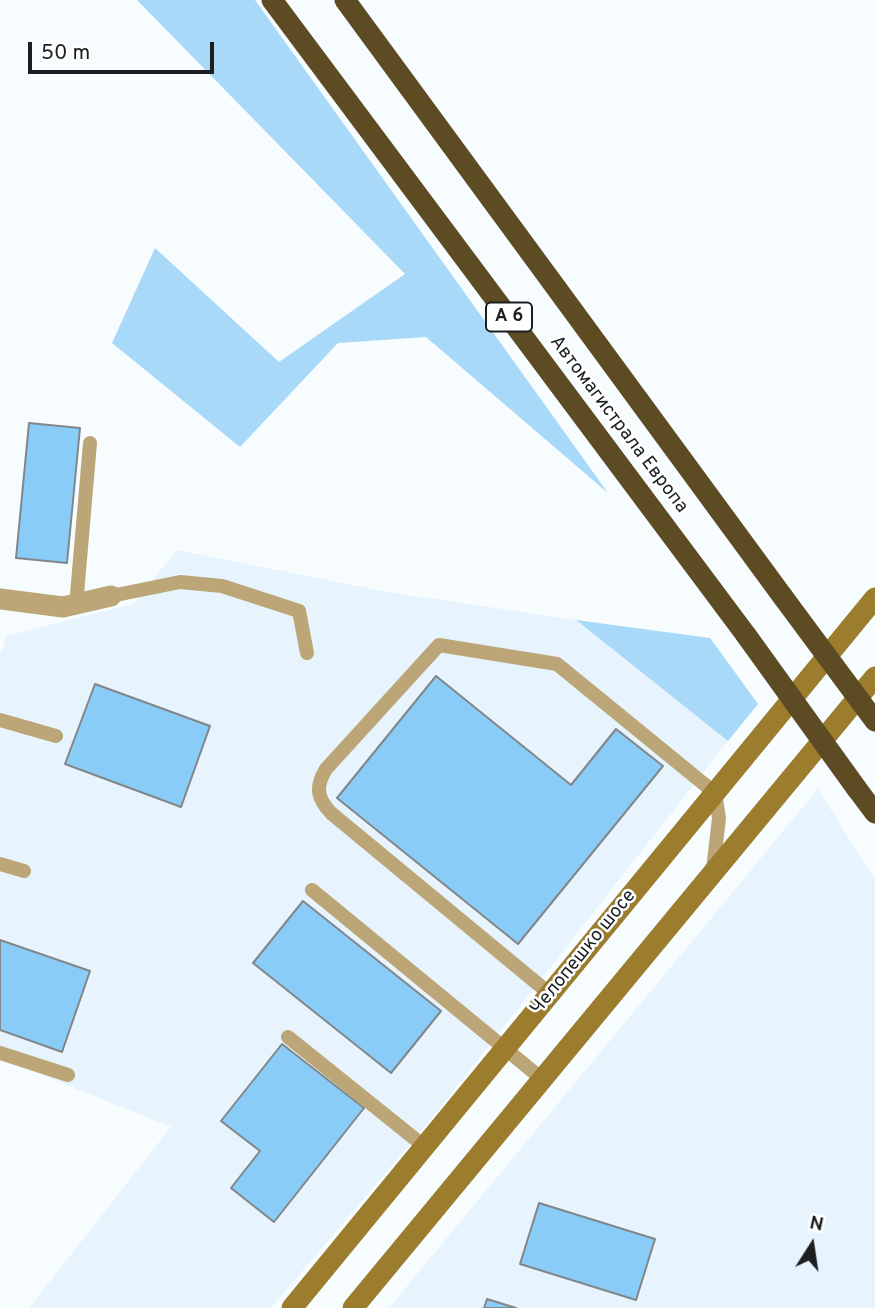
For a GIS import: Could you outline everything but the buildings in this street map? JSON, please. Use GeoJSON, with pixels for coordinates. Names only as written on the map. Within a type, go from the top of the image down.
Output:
{"type":"FeatureCollection","features":[{"type":"Feature","properties":{"kind":"highway","name":"Автомагистрала Европа"},"geometry":{"type":"LineString","coordinates":[[272,0],[746,635],[875,813]]}},
{"type":"Feature","properties":{"kind":"highway","name":"Автомагистрала Европа"},"geometry":{"type":"LineString","coordinates":[[345,0],[875,721]]}},
{"type":"Feature","properties":{"kind":"main road","name":"Челопешко шосе"},"geometry":{"type":"LineString","coordinates":[[292,1308],[875,598]]}},
{"type":"Feature","properties":{"kind":"main road"},"geometry":{"type":"LineString","coordinates":[[353,1308],[875,677]]}},
{"type":"Feature","properties":{"kind":"street"},"geometry":{"type":"LineString","coordinates":[[0,599],[63,607],[111,596]]}},
{"type":"Feature","properties":{"kind":"lane"},"geometry":{"type":"LineString","coordinates":[[76,606],[90,443]]}},
{"type":"Feature","properties":{"kind":"lane"},"geometry":{"type":"LineString","coordinates":[[111,596],[180,582],[222,586],[299,611],[307,653]]}},
{"type":"Feature","properties":{"kind":"lane"},"geometry":{"type":"LineString","coordinates":[[550,994],[321,803],[317,791],[319,780],[326,769],[439,645],[557,664],[715,793],[719,818],[713,874]]}},
{"type":"Feature","properties":{"kind":"lane"},"geometry":{"type":"LineString","coordinates":[[0,720],[56,736]]}},
{"type":"Feature","properties":{"kind":"lane"},"geometry":{"type":"LineString","coordinates":[[0,864],[24,871]]}},
{"type":"Feature","properties":{"kind":"lane"},"geometry":{"type":"LineString","coordinates":[[312,890],[542,1079]]}},
{"type":"Feature","properties":{"kind":"lane"},"geometry":{"type":"LineString","coordinates":[[288,1037],[425,1147]]}},
{"type":"Feature","properties":{"kind":"lane"},"geometry":{"type":"LineString","coordinates":[[0,1053],[68,1075]]}},
{"type":"Feature","properties":{"kind":"shaded area"},"geometry":{"type":"Polygon","coordinates":[[[137,0],[255,0],[608,493],[426,337],[338,343],[240,447],[112,343],[155,248],[279,362],[405,274],[137,0]]]}},
{"type":"Feature","properties":{"kind":"shaded area"},"geometry":{"type":"Polygon","coordinates":[[[177,550],[388,592],[576,620],[728,741],[436,1113],[271,1308],[29,1308],[171,1127],[0,1058],[0,656],[6,636],[133,604],[177,550]]]}},
{"type":"Feature","properties":{"kind":"shaded area"},"geometry":{"type":"Polygon","coordinates":[[[576,620],[710,638],[758,704],[728,741],[576,620]]]}},
{"type":"Feature","properties":{"kind":"shaded area"},"geometry":{"type":"Polygon","coordinates":[[[818,789],[875,880],[875,1308],[389,1308],[818,789]]]}}]}
